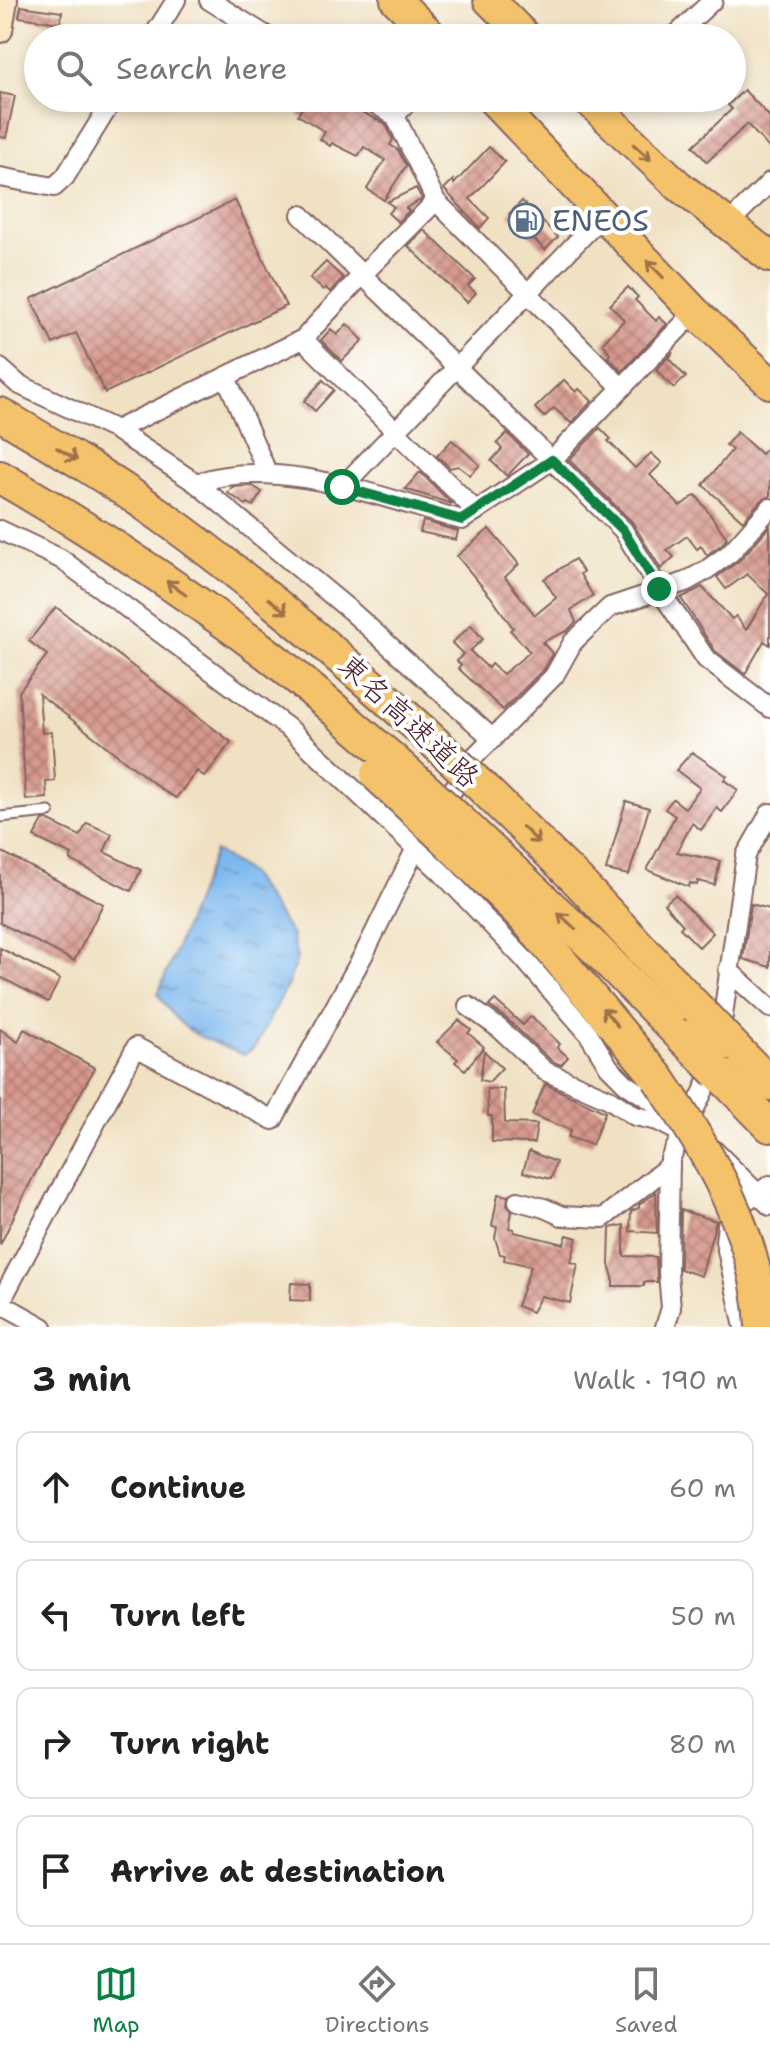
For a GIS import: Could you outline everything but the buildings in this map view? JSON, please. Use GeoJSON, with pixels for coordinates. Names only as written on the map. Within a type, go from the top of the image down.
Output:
{"type":"FeatureCollection","features":[{"type":"Feature","properties":{"kind":"highway"},"geometry":{"type":"LineString","coordinates":[[396,0],[420,24]]}},
{"type":"Feature","properties":{"kind":"highway"},"geometry":{"type":"LineString","coordinates":[[489,0],[513,24]]}},
{"type":"Feature","properties":{"kind":"highway"},"geometry":{"type":"LineString","coordinates":[[504,112],[695,312],[770,383]]}},
{"type":"Feature","properties":{"kind":"highway"},"geometry":{"type":"LineString","coordinates":[[608,112],[679,186],[770,257]]}},
{"type":"Feature","properties":{"kind":"highway","name":"東名高速道路"},"geometry":{"type":"LineString","coordinates":[[0,414],[160,515],[339,656],[484,789],[578,881],[735,1037],[770,1084]]}},
{"type":"Feature","properties":{"kind":"highway","name":"東名高速道路"},"geometry":{"type":"LineString","coordinates":[[0,477],[167,581],[266,654],[384,766],[439,834],[598,951],[770,1126]]}},
{"type":"Feature","properties":{"kind":"highway"},"geometry":{"type":"LineString","coordinates":[[439,834],[524,917],[658,1078],[693,1129],[727,1193],[750,1256],[762,1327]]}},
{"type":"Feature","properties":{"kind":"highway"},"geometry":{"type":"LineString","coordinates":[[735,1037],[770,1059]]}},
{"type":"Feature","properties":{"kind":"main road"},"geometry":{"type":"LineString","coordinates":[[0,30],[5,0]]}},
{"type":"Feature","properties":{"kind":"street"},"geometry":{"type":"LineString","coordinates":[[161,24],[176,0]]}},
{"type":"Feature","properties":{"kind":"street"},"geometry":{"type":"LineString","coordinates":[[209,0],[248,24]]}},
{"type":"Feature","properties":{"kind":"street"},"geometry":{"type":"LineString","coordinates":[[688,24],[713,0]]}},
{"type":"Feature","properties":{"kind":"street"},"geometry":{"type":"LineString","coordinates":[[0,177],[54,187],[65,177],[105,112]]}},
{"type":"Feature","properties":{"kind":"street"},"geometry":{"type":"LineString","coordinates":[[389,112],[395,116],[436,201],[622,388]]}},
{"type":"Feature","properties":{"kind":"street"},"geometry":{"type":"LineString","coordinates":[[395,116],[399,112]]}},
{"type":"Feature","properties":{"kind":"street"},"geometry":{"type":"LineString","coordinates":[[727,225],[770,182]]}},
{"type":"Feature","properties":{"kind":"street"},"geometry":{"type":"LineString","coordinates":[[116,430],[303,339],[436,201]]}},
{"type":"Feature","properties":{"kind":"street"},"geometry":{"type":"LineString","coordinates":[[301,215],[623,530],[706,659],[770,708]]}},
{"type":"Feature","properties":{"kind":"street"},"geometry":{"type":"LineString","coordinates":[[342,487],[602,216]]}},
{"type":"Feature","properties":{"kind":"street"},"geometry":{"type":"LineString","coordinates":[[196,483],[218,475],[267,472],[342,487],[462,520],[552,460],[695,312]]}},
{"type":"Feature","properties":{"kind":"street"},"geometry":{"type":"LineString","coordinates":[[303,339],[476,511]]}},
{"type":"Feature","properties":{"kind":"street"},"geometry":{"type":"LineString","coordinates":[[0,368],[18,384],[116,430],[196,483],[352,612],[493,739]]}},
{"type":"Feature","properties":{"kind":"street"},"geometry":{"type":"LineString","coordinates":[[226,377],[267,472]]}},
{"type":"Feature","properties":{"kind":"street"},"geometry":{"type":"LineString","coordinates":[[43,1327],[0,1303],[136,1047],[273,1120],[365,952],[439,834],[473,758],[554,676],[573,642],[610,607],[685,582],[705,571],[730,553],[770,508]]}},
{"type":"Feature","properties":{"kind":"street"},"geometry":{"type":"LineString","coordinates":[[0,530],[61,559],[291,730],[439,834],[523,958],[588,1033],[609,1067],[766,1195]]}},
{"type":"Feature","properties":{"kind":"street"},"geometry":{"type":"LineString","coordinates":[[665,1327],[671,1308],[668,1273],[670,1159],[703,1092],[718,1053],[746,855],[770,813]]}},
{"type":"Feature","properties":{"kind":"street"},"geometry":{"type":"LineString","coordinates":[[728,970],[770,1008]]}},
{"type":"Feature","properties":{"kind":"street"},"geometry":{"type":"LineString","coordinates":[[468,1006],[500,1029],[545,1071],[600,1095],[635,1116],[684,1128]]}},
{"type":"Feature","properties":{"kind":"street"},"geometry":{"type":"LineString","coordinates":[[600,1095],[619,1078]]}},
{"type":"Feature","properties":{"kind":"street"},"geometry":{"type":"LineString","coordinates":[[518,1201],[562,1216],[603,1218],[670,1165]]}},
{"type":"Feature","properties":{"kind":"street"},"geometry":{"type":"LineString","coordinates":[[744,1327],[725,1241],[727,1225],[741,1204],[766,1195]]}},
{"type":"Feature","properties":{"kind":"lane"},"geometry":{"type":"LineString","coordinates":[[0,817],[49,812]]}},
{"type":"Feature","properties":{"kind":"water"},"geometry":{"type":"Polygon","coordinates":[[[215,851],[249,873],[291,934],[297,958],[288,984],[255,1047],[244,1055],[194,1034],[176,1019],[158,994],[215,851]]]}},
{"type":"Feature","properties":{"kind":"place","name":"ENEOS"},"geometry":{"type":"Point","coordinates":[526,221]}},
{"type":"Feature","properties":{"kind":"route"},"geometry":{"type":"LineString","coordinates":[[342,487],[462,520],[552,460],[623,530],[659,589]]}}]}
